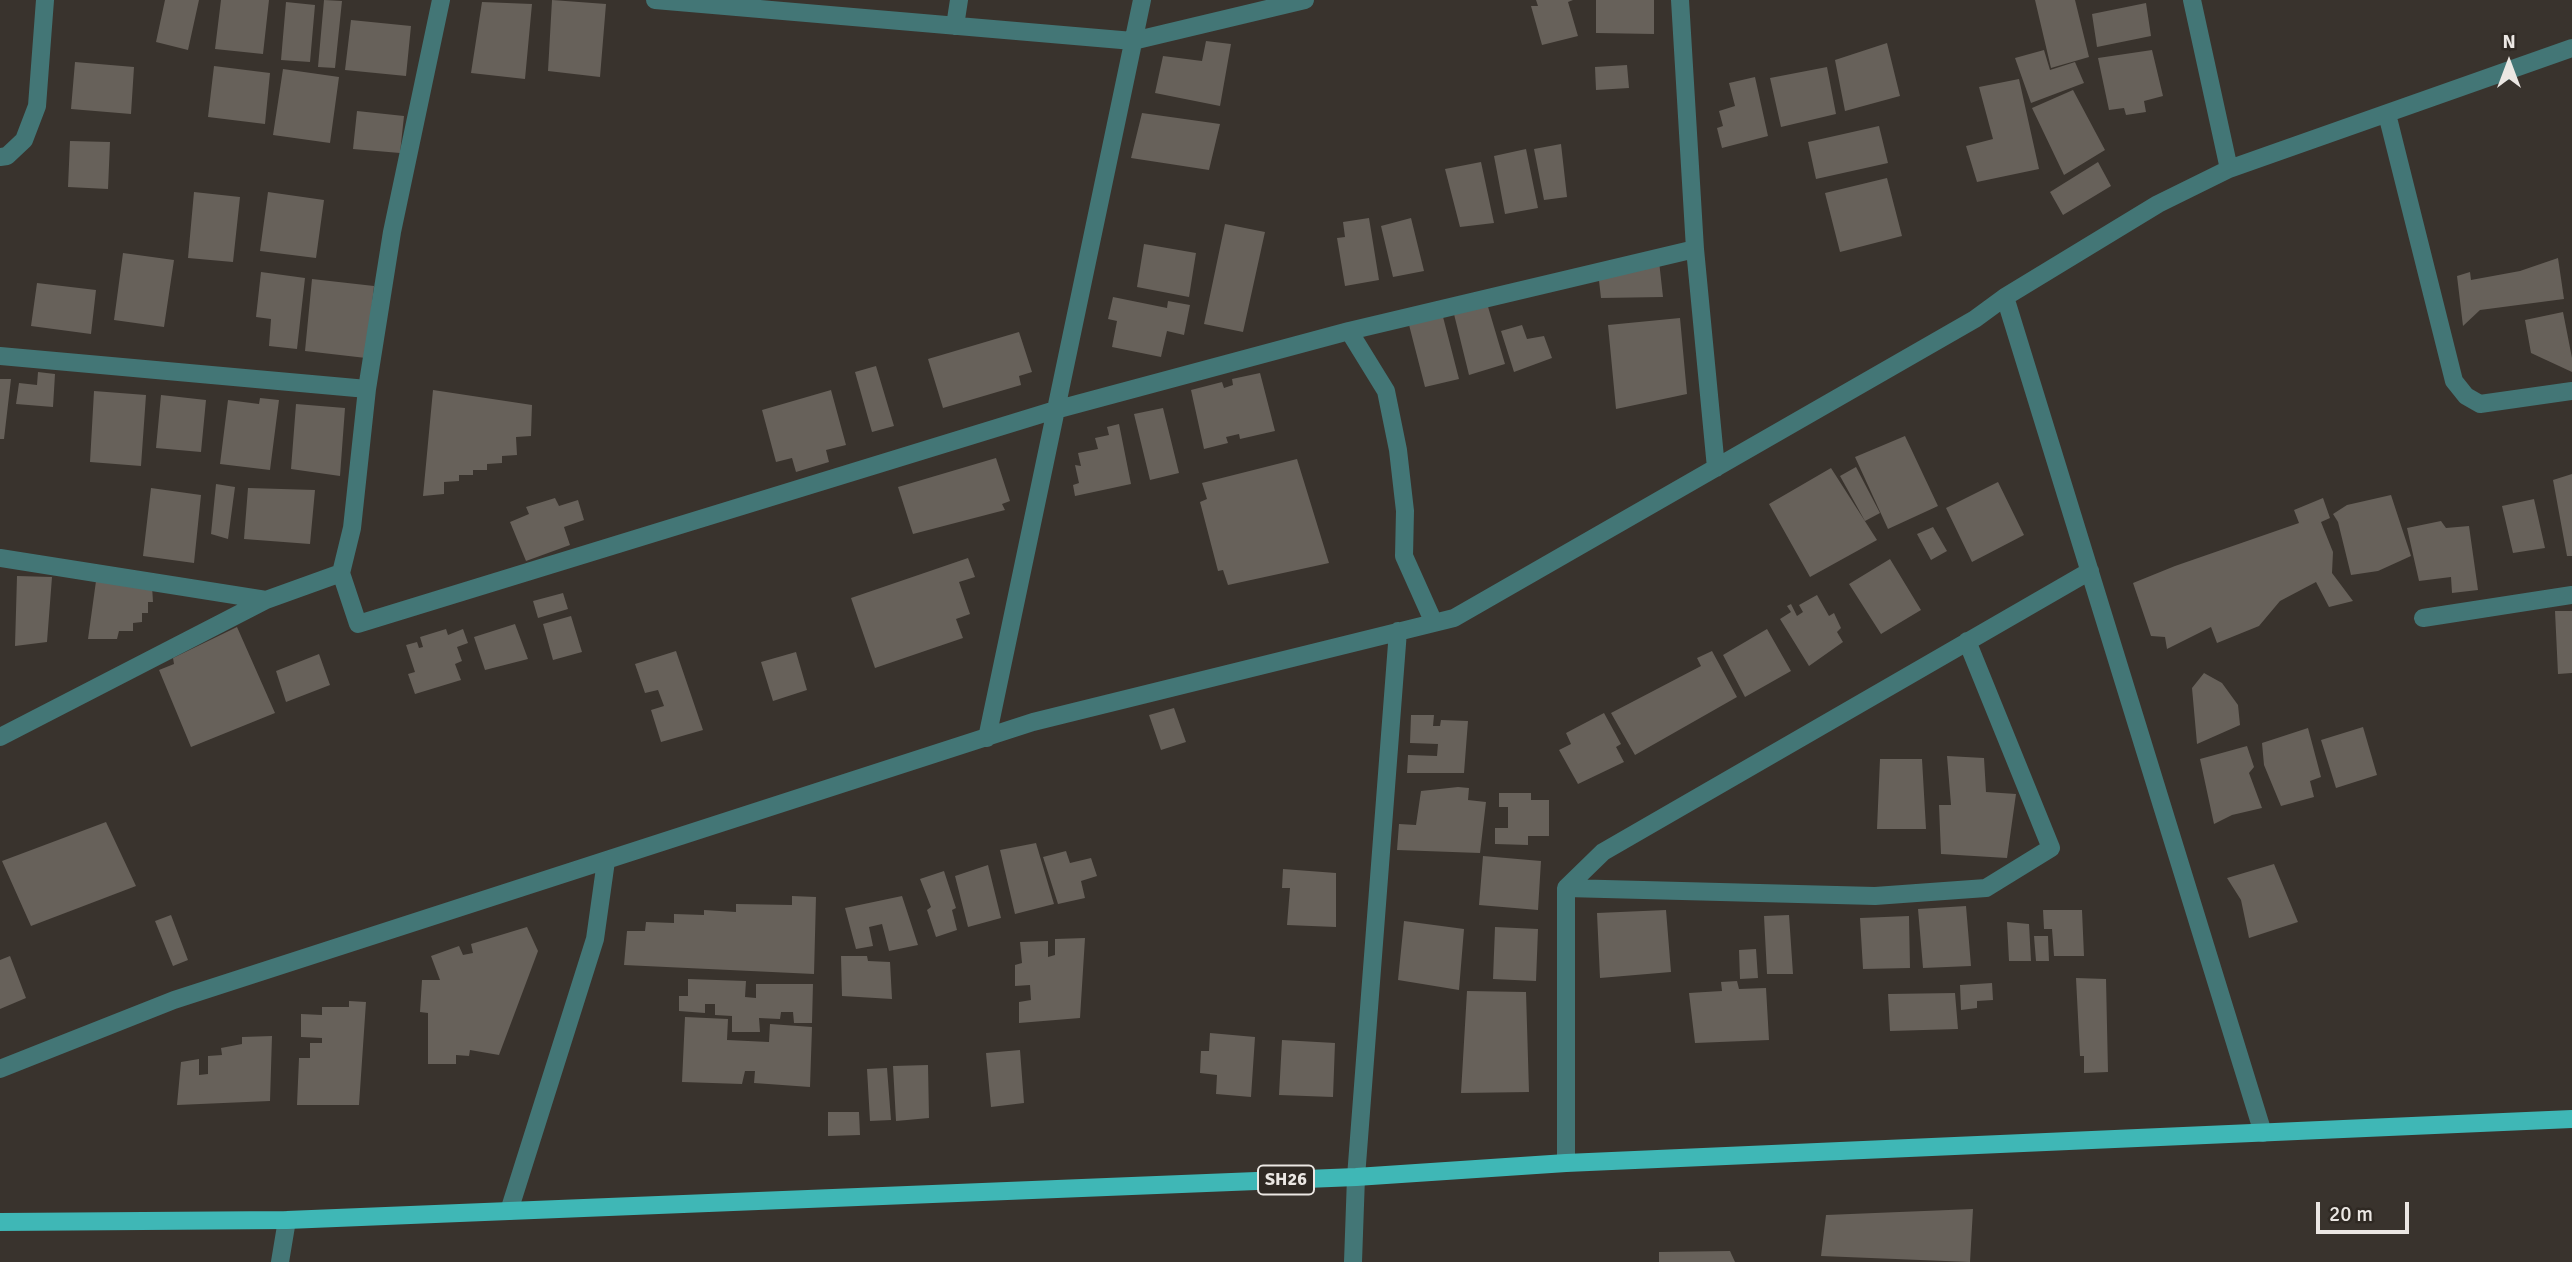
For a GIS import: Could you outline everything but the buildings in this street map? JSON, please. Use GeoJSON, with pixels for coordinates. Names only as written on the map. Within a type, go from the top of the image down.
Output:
{"type":"FeatureCollection","features":[{"type":"Feature","properties":{"kind":"main road","name":"SH26"},"geometry":{"type":"LineString","coordinates":[[0,1222],[287,1220],[1356,1177],[1566,1163],[2572,1119]]}},
{"type":"Feature","properties":{"kind":"street"},"geometry":{"type":"LineString","coordinates":[[0,157],[7,156],[24,140],[37,106],[45,0]]}},
{"type":"Feature","properties":{"kind":"street"},"geometry":{"type":"LineString","coordinates":[[441,0],[393,232],[367,389],[352,528],[341,573],[358,624],[1055,410],[1349,331],[1695,248]]}},
{"type":"Feature","properties":{"kind":"street"},"geometry":{"type":"LineString","coordinates":[[655,0],[1133,41],[1305,0]]}},
{"type":"Feature","properties":{"kind":"street"},"geometry":{"type":"LineString","coordinates":[[955,26],[958,0]]}},
{"type":"Feature","properties":{"kind":"street"},"geometry":{"type":"LineString","coordinates":[[987,737],[1142,0]]}},
{"type":"Feature","properties":{"kind":"street"},"geometry":{"type":"LineString","coordinates":[[1680,0],[1695,248],[1716,468]]}},
{"type":"Feature","properties":{"kind":"street"},"geometry":{"type":"LineString","coordinates":[[2192,0],[2229,169]]}},
{"type":"Feature","properties":{"kind":"street"},"geometry":{"type":"LineString","coordinates":[[0,1069],[174,1000],[1033,722],[1454,618],[1975,319],[2005,297],[2158,204],[2229,169],[2572,48]]}},
{"type":"Feature","properties":{"kind":"street"},"geometry":{"type":"LineString","coordinates":[[2387,114],[2454,381],[2466,396],[2480,404],[2572,391]]}},
{"type":"Feature","properties":{"kind":"street"},"geometry":{"type":"LineString","coordinates":[[2005,297],[2263,1133]]}},
{"type":"Feature","properties":{"kind":"street"},"geometry":{"type":"LineString","coordinates":[[1349,331],[1386,391],[1398,450],[1405,511],[1404,556],[1434,623]]}},
{"type":"Feature","properties":{"kind":"street"},"geometry":{"type":"LineString","coordinates":[[0,356],[367,389]]}},
{"type":"Feature","properties":{"kind":"street"},"geometry":{"type":"LineString","coordinates":[[0,558],[266,600]]}},
{"type":"Feature","properties":{"kind":"street"},"geometry":{"type":"LineString","coordinates":[[1566,1163],[1566,888],[1602,852],[2090,571]]}},
{"type":"Feature","properties":{"kind":"street"},"geometry":{"type":"LineString","coordinates":[[0,737],[266,600],[341,573]]}},
{"type":"Feature","properties":{"kind":"street"},"geometry":{"type":"LineString","coordinates":[[2423,618],[2572,595]]}},
{"type":"Feature","properties":{"kind":"street"},"geometry":{"type":"LineString","coordinates":[[1353,1262],[1356,1177],[1398,631]]}},
{"type":"Feature","properties":{"kind":"street"},"geometry":{"type":"LineString","coordinates":[[1566,888],[1875,896],[1986,888],[2051,848],[1967,640]]}},
{"type":"Feature","properties":{"kind":"street"},"geometry":{"type":"LineString","coordinates":[[509,1211],[595,939],[606,861]]}},
{"type":"Feature","properties":{"kind":"street"},"geometry":{"type":"LineString","coordinates":[[280,1262],[287,1220]]}}]}
